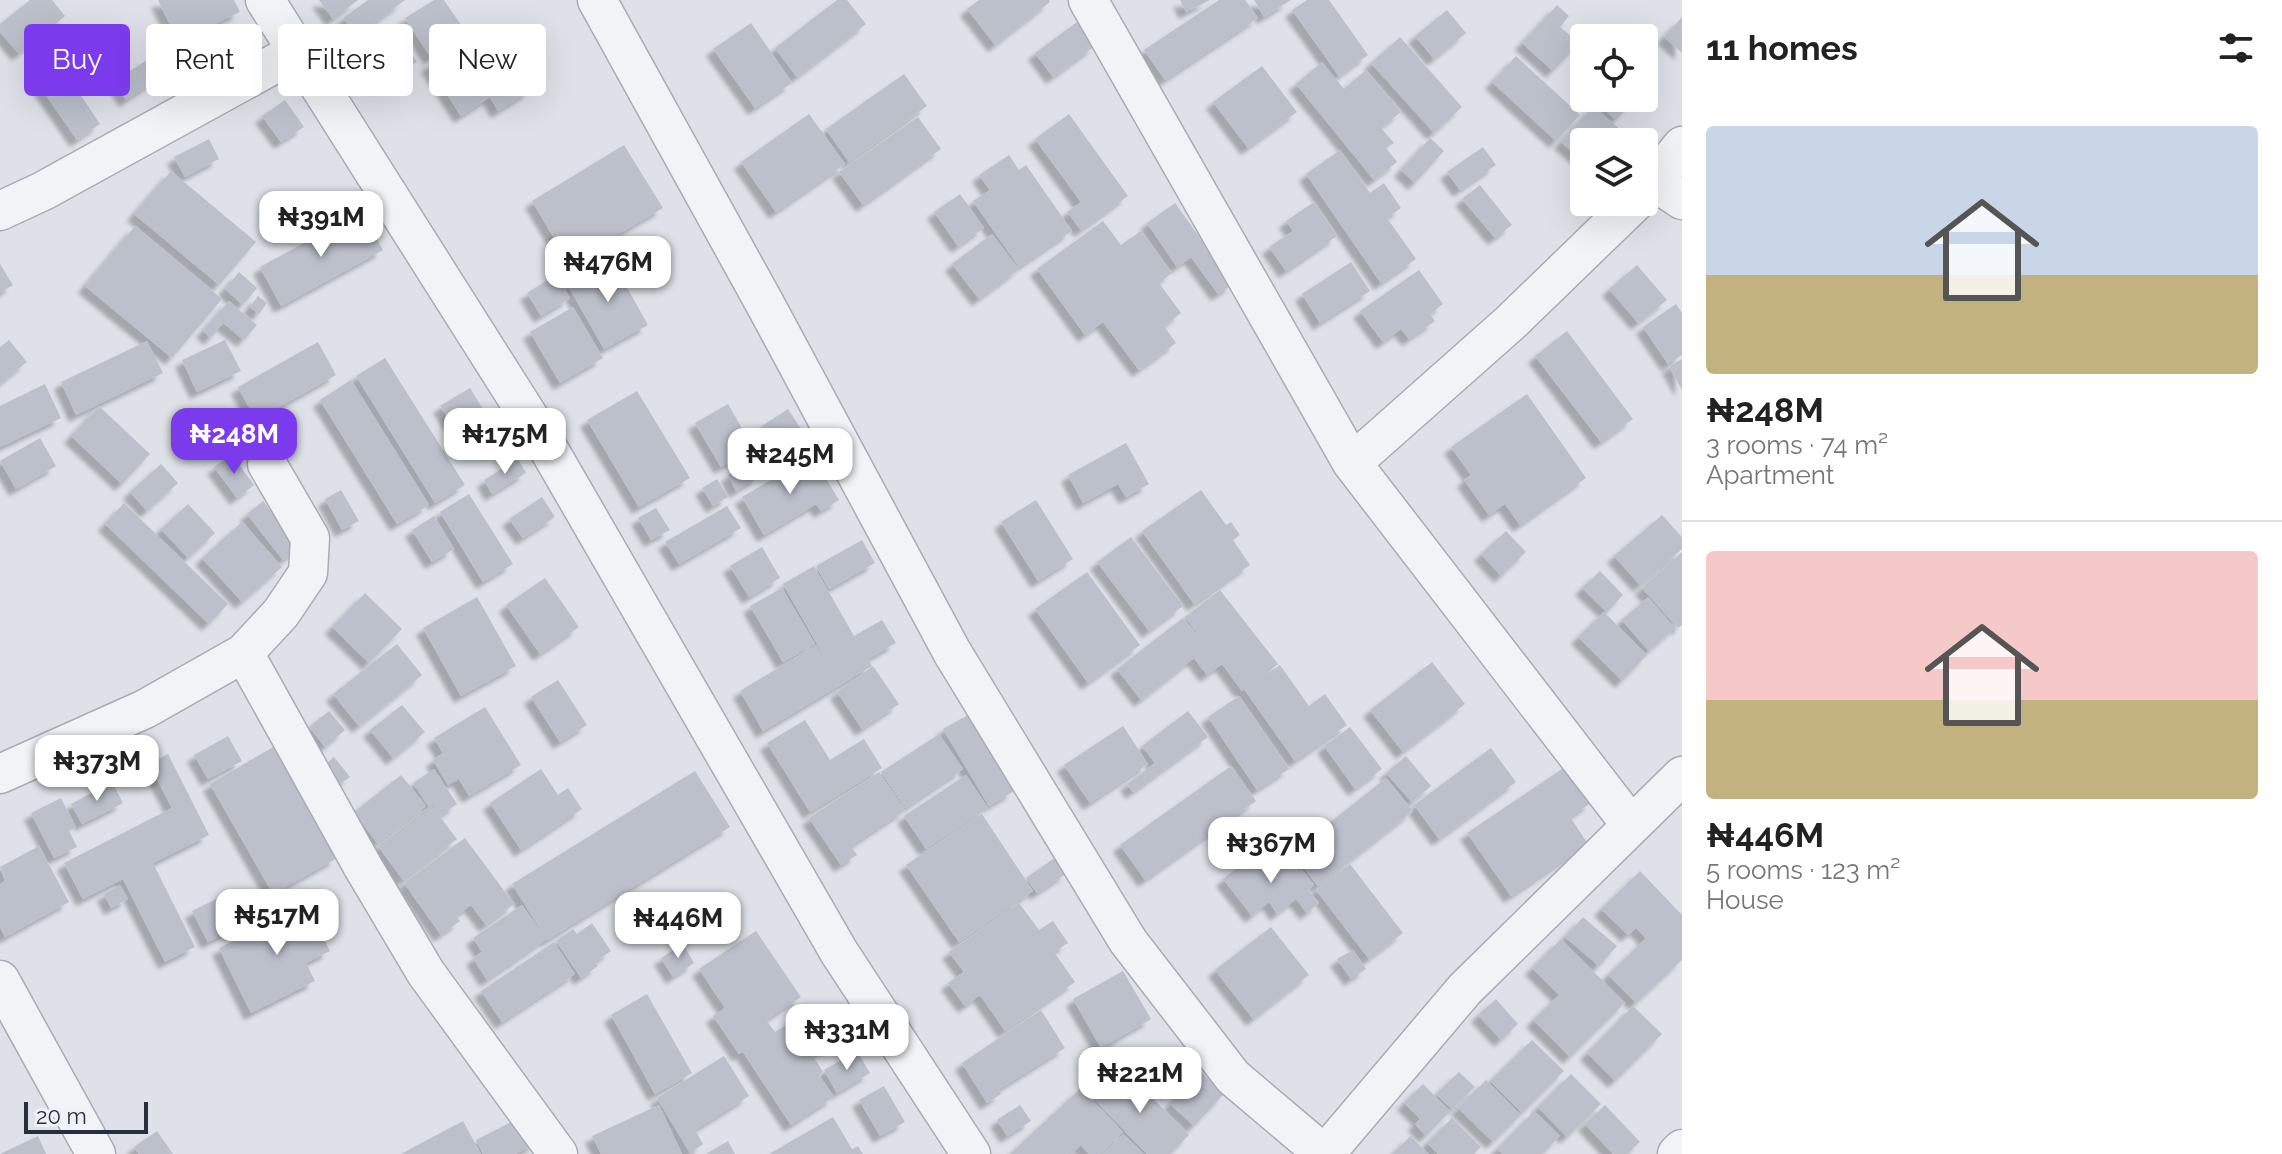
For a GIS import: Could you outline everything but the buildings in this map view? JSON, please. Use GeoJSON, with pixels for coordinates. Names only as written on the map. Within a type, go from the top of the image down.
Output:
{"type":"FeatureCollection","features":[{"type":"Feature","properties":{"kind":"street"},"geometry":{"type":"LineString","coordinates":[[265,0],[279,24]]}},
{"type":"Feature","properties":{"kind":"street"},"geometry":{"type":"LineString","coordinates":[[597,0],[773,318],[952,652],[1128,941],[1233,1077],[1325,1154],[1465,989],[1682,776]]}},
{"type":"Feature","properties":{"kind":"street"},"geometry":{"type":"LineString","coordinates":[[1088,0],[1352,463],[1631,825]]}},
{"type":"Feature","properties":{"kind":"street"},"geometry":{"type":"LineString","coordinates":[[0,211],[278,62]]}},
{"type":"Feature","properties":{"kind":"street"},"geometry":{"type":"LineString","coordinates":[[324,96],[544,441],[839,952],[971,1154]]}},
{"type":"Feature","properties":{"kind":"street"},"geometry":{"type":"LineString","coordinates":[[1658,187],[1682,146]]}},
{"type":"Feature","properties":{"kind":"street"},"geometry":{"type":"LineString","coordinates":[[1352,463],[1629,216]]}},
{"type":"Feature","properties":{"kind":"street"},"geometry":{"type":"LineString","coordinates":[[0,774],[145,709],[244,653],[281,613],[308,573],[310,538],[267,464]]}},
{"type":"Feature","properties":{"kind":"street"},"geometry":{"type":"LineString","coordinates":[[244,653],[426,973],[558,1154]]}},
{"type":"Feature","properties":{"kind":"street"},"geometry":{"type":"LineString","coordinates":[[0,980],[96,1154]]}},
{"type":"Feature","properties":{"kind":"street"},"geometry":{"type":"LineString","coordinates":[[1677,1154],[1682,1149]]}}]}
